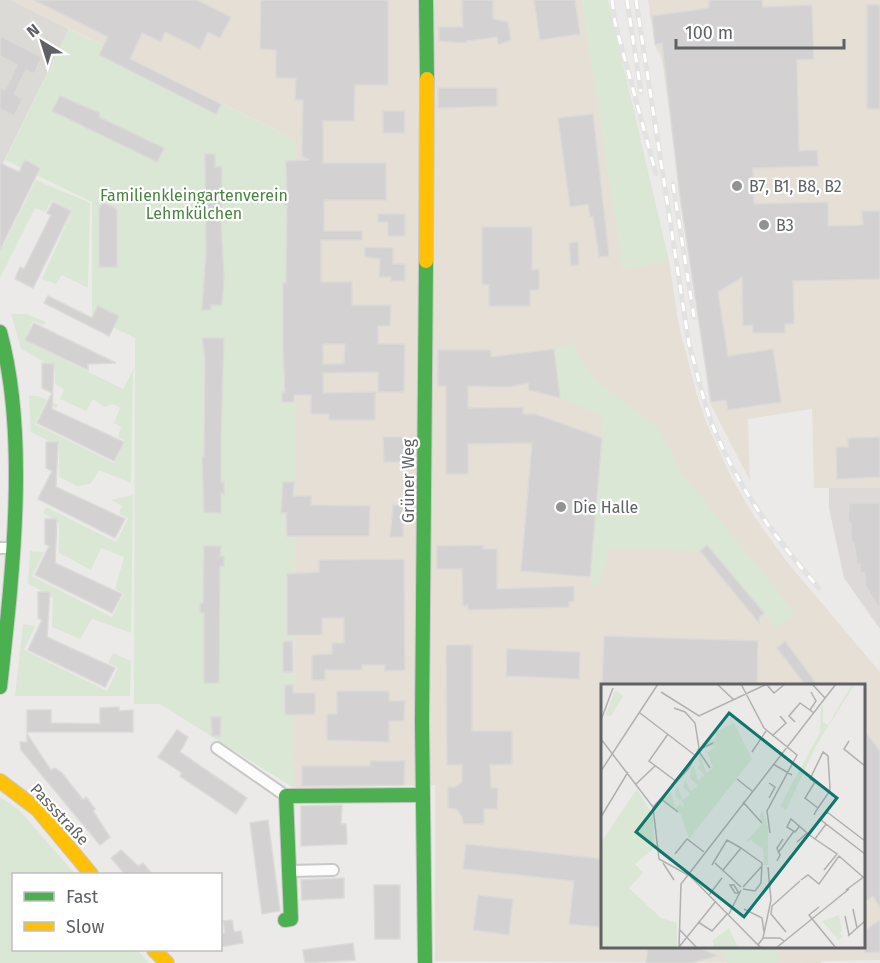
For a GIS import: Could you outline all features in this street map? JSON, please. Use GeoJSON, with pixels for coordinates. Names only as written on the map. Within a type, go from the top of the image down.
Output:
{"type":"FeatureCollection","features":[{"type":"Feature","properties":{"kind":"street","name":"Grüner Weg"},"geometry":{"type":"LineString","coordinates":[[425,963],[421,795],[426,299],[426,0]]}},
{"type":"Feature","properties":{"kind":"street"},"geometry":{"type":"LineString","coordinates":[[0,332],[11,382],[15,434],[0,687]]}},
{"type":"Feature","properties":{"kind":"street"},"geometry":{"type":"LineString","coordinates":[[217,748],[285,796],[421,795]]}},
{"type":"Feature","properties":{"kind":"street","name":"Passstraße"},"geometry":{"type":"LineString","coordinates":[[0,781],[37,809],[91,873]]}},
{"type":"Feature","properties":{"kind":"street"},"geometry":{"type":"LineString","coordinates":[[285,796],[291,919],[285,920]]}},
{"type":"Feature","properties":{"kind":"street"},"geometry":{"type":"LineString","coordinates":[[289,871],[333,870]]}},
{"type":"Feature","properties":{"kind":"street"},"geometry":{"type":"LineString","coordinates":[[155,951],[167,963]]}},
{"type":"Feature","properties":{"kind":"shaded area"},"geometry":{"type":"Polygon","coordinates":[[[0,0],[11,0],[69,29],[0,169],[0,0]]]}},
{"type":"Feature","properties":{"kind":"shaded area"},"geometry":{"type":"Polygon","coordinates":[[[11,0],[582,0],[623,269],[669,261],[679,326],[697,395],[705,419],[731,477],[754,516],[787,562],[880,672],[880,960],[822,961],[821,963],[435,961],[435,785],[294,788],[296,140],[11,0]]]}},
{"type":"Feature","properties":{"kind":"shaded area"},"geometry":{"type":"Polygon","coordinates":[[[648,0],[880,0],[880,488],[814,488],[812,409],[748,419],[750,481],[710,403],[662,59],[655,46],[648,0]]]}},
{"type":"Feature","properties":{"kind":"shaded area"},"geometry":{"type":"Polygon","coordinates":[[[829,488],[880,488],[880,629],[844,578],[829,508],[829,488]]]}},
{"type":"Feature","properties":{"kind":"green space"},"geometry":{"type":"Polygon","coordinates":[[[582,0],[608,0],[669,261],[623,270],[582,0]]]}},
{"type":"Feature","properties":{"kind":"green space","name":"Familienkleingartenverein Lehmkülchen"},"geometry":{"type":"Polygon","coordinates":[[[69,29],[296,140],[294,788],[160,704],[134,704],[135,338],[92,317],[92,202],[5,160],[69,29]]]}},
{"type":"Feature","properties":{"kind":"green space"},"geometry":{"type":"Polygon","coordinates":[[[36,180],[90,203],[88,288],[62,275],[56,284],[42,279],[72,211],[52,200],[45,212],[35,208],[0,278],[0,243],[4,245],[36,180]]]}},
{"type":"Feature","properties":{"kind":"green space"},"geometry":{"type":"Polygon","coordinates":[[[11,314],[27,314],[46,322],[44,325],[33,321],[24,340],[123,389],[133,370],[131,483],[99,470],[90,484],[77,486],[59,477],[59,446],[31,432],[29,395],[38,396],[58,405],[56,408],[45,404],[35,424],[114,463],[125,441],[118,437],[121,427],[114,423],[120,408],[113,404],[104,407],[93,399],[86,411],[60,399],[64,389],[55,384],[55,368],[21,349],[11,314]]]}},
{"type":"Feature","properties":{"kind":"green space"},"geometry":{"type":"Polygon","coordinates":[[[574,344],[590,372],[608,390],[640,413],[657,429],[680,471],[796,613],[776,629],[707,545],[700,551],[609,549],[599,586],[592,585],[590,577],[602,416],[560,398],[554,349],[574,344]]]}},
{"type":"Feature","properties":{"kind":"green space"},"geometry":{"type":"Polygon","coordinates":[[[133,495],[131,633],[92,619],[80,639],[52,627],[53,598],[28,583],[30,551],[44,552],[32,576],[112,617],[124,594],[115,589],[124,557],[101,548],[91,570],[59,553],[59,523],[43,513],[46,507],[116,542],[128,519],[119,513],[122,506],[111,500],[133,495]]]}},
{"type":"Feature","properties":{"kind":"green space"},"geometry":{"type":"Polygon","coordinates":[[[23,624],[35,626],[24,650],[107,691],[118,668],[108,663],[113,653],[131,661],[130,696],[15,696],[23,624]]]}},
{"type":"Feature","properties":{"kind":"green space"},"geometry":{"type":"Polygon","coordinates":[[[0,797],[19,810],[74,873],[12,873],[12,951],[138,951],[149,963],[0,963],[0,797]]]}},
{"type":"Feature","properties":{"kind":"green space"},"geometry":{"type":"Polygon","coordinates":[[[699,948],[778,948],[777,963],[727,963],[726,956],[721,950],[708,952],[699,948]]]}},
{"type":"Feature","properties":{"kind":"building"},"geometry":{"type":"Polygon","coordinates":[[[34,0],[197,0],[231,17],[220,38],[208,32],[200,49],[165,32],[161,42],[142,33],[130,59],[221,104],[216,114],[99,55],[108,37],[34,0]]]}},
{"type":"Feature","properties":{"kind":"building"},"geometry":{"type":"Polygon","coordinates":[[[261,0],[388,0],[388,85],[355,85],[354,121],[323,121],[323,163],[386,163],[386,200],[324,200],[324,231],[362,231],[362,240],[321,240],[321,282],[352,282],[352,305],[391,305],[390,326],[378,326],[378,344],[405,344],[404,392],[378,392],[378,372],[323,373],[323,393],[375,392],[375,420],[329,420],[329,414],[311,414],[311,395],[294,395],[294,402],[282,402],[282,392],[285,392],[283,283],[286,283],[287,205],[284,205],[284,195],[287,195],[286,161],[310,160],[302,156],[303,100],[295,100],[296,78],[276,78],[276,50],[260,49],[261,0]],[[323,344],[323,364],[344,364],[345,344],[323,344]]]}},
{"type":"Feature","properties":{"kind":"building"},"geometry":{"type":"Polygon","coordinates":[[[462,0],[493,0],[493,19],[508,22],[511,40],[498,45],[497,37],[467,41],[467,43],[439,41],[439,27],[463,27],[462,0]]]}},
{"type":"Feature","properties":{"kind":"building"},"geometry":{"type":"Polygon","coordinates":[[[534,0],[575,0],[580,34],[540,40],[534,0]]]}},
{"type":"Feature","properties":{"kind":"building"},"geometry":{"type":"Polygon","coordinates":[[[709,0],[762,0],[763,7],[812,5],[814,59],[797,60],[799,151],[817,150],[818,166],[753,168],[754,204],[828,202],[828,226],[863,225],[862,211],[880,211],[880,279],[793,281],[794,324],[785,324],[785,333],[753,333],[753,325],[743,326],[742,277],[718,292],[728,356],[773,349],[781,402],[728,410],[726,400],[711,402],[680,197],[662,43],[655,44],[652,16],[709,8],[709,0]]]}},
{"type":"Feature","properties":{"kind":"building"},"geometry":{"type":"Polygon","coordinates":[[[867,5],[880,5],[880,109],[867,109],[867,5]]]}},
{"type":"Feature","properties":{"kind":"building"},"geometry":{"type":"Polygon","coordinates":[[[0,36],[42,57],[34,74],[26,70],[14,94],[23,99],[14,116],[0,109],[0,87],[5,90],[17,65],[0,56],[0,36]]]}},
{"type":"Feature","properties":{"kind":"building"},"geometry":{"type":"Polygon","coordinates":[[[438,88],[497,88],[497,106],[438,108],[438,88]]]}},
{"type":"Feature","properties":{"kind":"building"},"geometry":{"type":"Polygon","coordinates":[[[60,96],[100,113],[99,117],[164,148],[157,162],[52,111],[60,96]]]}},
{"type":"Feature","properties":{"kind":"building"},"geometry":{"type":"Polygon","coordinates":[[[383,111],[405,111],[404,133],[383,133],[383,111]]]}},
{"type":"Feature","properties":{"kind":"building"},"geometry":{"type":"Polygon","coordinates":[[[593,114],[609,256],[599,257],[593,216],[590,217],[588,204],[570,207],[558,118],[593,114]]]}},
{"type":"Feature","properties":{"kind":"building"},"geometry":{"type":"Polygon","coordinates":[[[205,154],[215,154],[215,167],[222,167],[221,211],[226,211],[226,222],[221,222],[224,277],[222,305],[211,305],[211,310],[202,310],[206,254],[205,154]]]}},
{"type":"Feature","properties":{"kind":"building"},"geometry":{"type":"Polygon","coordinates":[[[25,160],[40,168],[0,250],[0,163],[19,172],[25,160]]]}},
{"type":"Feature","properties":{"kind":"building"},"geometry":{"type":"Polygon","coordinates":[[[53,202],[71,211],[33,288],[15,279],[20,267],[24,269],[51,215],[47,213],[53,202]]]}},
{"type":"Feature","properties":{"kind":"building"},"geometry":{"type":"Polygon","coordinates":[[[103,202],[117,209],[117,267],[99,267],[99,209],[103,202]]]}},
{"type":"Feature","properties":{"kind":"building"},"geometry":{"type":"Polygon","coordinates":[[[378,214],[405,214],[405,236],[388,236],[388,222],[378,222],[378,214]]]}},
{"type":"Feature","properties":{"kind":"building"},"geometry":{"type":"Polygon","coordinates":[[[482,227],[532,227],[532,270],[539,269],[539,290],[530,290],[530,306],[489,306],[489,285],[482,284],[482,227]]]}},
{"type":"Feature","properties":{"kind":"building"},"geometry":{"type":"Polygon","coordinates":[[[578,242],[579,265],[571,266],[569,243],[578,242]]]}},
{"type":"Feature","properties":{"kind":"building"},"geometry":{"type":"Polygon","coordinates":[[[365,247],[393,248],[393,264],[405,264],[405,281],[391,281],[391,277],[379,277],[380,259],[365,257],[365,247]]]}},
{"type":"Feature","properties":{"kind":"building"},"geometry":{"type":"Polygon","coordinates":[[[48,296],[92,318],[98,306],[119,316],[109,336],[44,303],[48,296]]]}},
{"type":"Feature","properties":{"kind":"building"},"geometry":{"type":"Polygon","coordinates":[[[34,323],[116,363],[88,364],[88,370],[25,340],[34,323]]]}},
{"type":"Feature","properties":{"kind":"building"},"geometry":{"type":"Polygon","coordinates":[[[202,338],[224,338],[221,482],[224,482],[224,494],[221,493],[221,513],[204,512],[202,457],[204,457],[205,357],[202,338]]]}},
{"type":"Feature","properties":{"kind":"building","name":"Die Halle"},"geometry":{"type":"Polygon","coordinates":[[[554,349],[560,398],[529,390],[528,383],[509,387],[468,386],[468,408],[523,407],[523,414],[535,414],[602,438],[590,577],[521,571],[532,443],[468,444],[468,474],[446,474],[446,386],[438,386],[438,350],[491,350],[491,357],[554,349]]]}},
{"type":"Feature","properties":{"kind":"building"},"geometry":{"type":"Polygon","coordinates":[[[42,363],[54,364],[52,409],[124,442],[114,461],[37,423],[52,393],[42,388],[42,363]]]}},
{"type":"Feature","properties":{"kind":"building"},"geometry":{"type":"Polygon","coordinates":[[[383,437],[404,437],[404,462],[384,462],[383,437]]]}},
{"type":"Feature","properties":{"kind":"building"},"geometry":{"type":"Polygon","coordinates":[[[880,437],[880,477],[837,479],[836,447],[848,447],[848,438],[880,437]]]}},
{"type":"Feature","properties":{"kind":"building"},"geometry":{"type":"Polygon","coordinates":[[[46,442],[58,442],[56,487],[125,519],[115,538],[38,499],[52,471],[46,468],[46,442]]]}},
{"type":"Feature","properties":{"kind":"building"},"geometry":{"type":"Polygon","coordinates":[[[283,482],[294,482],[293,496],[311,496],[311,505],[370,506],[369,536],[287,536],[286,513],[281,513],[283,482]]]}},
{"type":"Feature","properties":{"kind":"building"},"geometry":{"type":"Polygon","coordinates":[[[849,503],[880,503],[880,610],[865,585],[865,573],[860,573],[860,564],[857,565],[854,542],[851,542],[851,523],[848,523],[849,503]]]}},
{"type":"Feature","properties":{"kind":"building"},"geometry":{"type":"Polygon","coordinates":[[[393,505],[403,505],[403,537],[390,537],[393,505]]]}},
{"type":"Feature","properties":{"kind":"building"},"geometry":{"type":"Polygon","coordinates":[[[45,519],[57,519],[55,563],[122,594],[112,613],[35,575],[49,546],[45,544],[45,519]]]}},
{"type":"Feature","properties":{"kind":"building"},"geometry":{"type":"Polygon","coordinates":[[[483,545],[483,549],[497,549],[497,589],[574,586],[574,601],[569,602],[569,607],[468,610],[468,605],[463,606],[462,569],[437,569],[437,546],[483,545]]]}},
{"type":"Feature","properties":{"kind":"building"},"geometry":{"type":"Polygon","coordinates":[[[707,545],[764,613],[759,617],[759,623],[700,551],[707,545]]]}},
{"type":"Feature","properties":{"kind":"building"},"geometry":{"type":"Polygon","coordinates":[[[204,546],[221,546],[220,556],[224,556],[224,566],[220,566],[219,683],[204,683],[204,613],[200,613],[200,603],[203,603],[204,546]]]}},
{"type":"Feature","properties":{"kind":"building"},"geometry":{"type":"Polygon","coordinates":[[[404,559],[405,670],[385,671],[385,665],[362,665],[362,670],[325,670],[325,680],[312,680],[312,655],[332,654],[332,643],[344,643],[344,618],[322,618],[322,635],[287,635],[287,574],[319,572],[319,560],[404,559]]]}},
{"type":"Feature","properties":{"kind":"building"},"geometry":{"type":"Polygon","coordinates":[[[38,592],[50,592],[47,637],[115,668],[105,687],[28,650],[42,620],[38,618],[38,592]]]}},
{"type":"Feature","properties":{"kind":"building"},"geometry":{"type":"Polygon","coordinates":[[[604,636],[758,641],[757,684],[602,684],[604,636]]]}},
{"type":"Feature","properties":{"kind":"building"},"geometry":{"type":"Polygon","coordinates":[[[292,641],[293,672],[283,672],[283,642],[292,641]]]}},
{"type":"Feature","properties":{"kind":"building"},"geometry":{"type":"Polygon","coordinates":[[[785,641],[817,684],[804,684],[777,648],[785,641]]]}},
{"type":"Feature","properties":{"kind":"building"},"geometry":{"type":"Polygon","coordinates":[[[446,645],[472,645],[472,731],[512,731],[512,764],[490,765],[491,788],[498,788],[497,809],[484,809],[484,824],[463,824],[462,816],[456,809],[448,808],[448,787],[455,787],[462,782],[462,765],[447,765],[446,645]]]}},
{"type":"Feature","properties":{"kind":"building"},"geometry":{"type":"Polygon","coordinates":[[[507,649],[580,652],[579,679],[506,676],[507,649]]]}},
{"type":"Feature","properties":{"kind":"building"},"geometry":{"type":"Polygon","coordinates":[[[285,685],[293,685],[293,693],[315,693],[315,714],[285,715],[285,685]]]}},
{"type":"Feature","properties":{"kind":"building"},"geometry":{"type":"Polygon","coordinates":[[[337,691],[389,691],[389,701],[405,701],[404,721],[389,721],[389,742],[327,740],[327,714],[337,714],[337,691]]]}},
{"type":"Feature","properties":{"kind":"building"},"geometry":{"type":"Polygon","coordinates":[[[119,707],[119,711],[133,710],[133,732],[27,732],[27,710],[51,710],[51,723],[100,724],[100,708],[119,707]]]}},
{"type":"Feature","properties":{"kind":"building"},"geometry":{"type":"Polygon","coordinates":[[[211,717],[221,717],[220,736],[212,736],[211,717]]]}},
{"type":"Feature","properties":{"kind":"building"},"geometry":{"type":"Polygon","coordinates":[[[177,730],[188,737],[180,752],[247,798],[236,814],[180,776],[182,773],[158,757],[177,730]]]}},
{"type":"Feature","properties":{"kind":"building"},"geometry":{"type":"Polygon","coordinates":[[[865,731],[880,751],[880,907],[873,896],[865,902],[865,731]]]}},
{"type":"Feature","properties":{"kind":"building"},"geometry":{"type":"Polygon","coordinates":[[[27,734],[51,770],[55,768],[62,773],[83,800],[86,797],[95,809],[93,811],[110,837],[100,845],[21,750],[20,742],[27,742],[27,734]]]}},
{"type":"Feature","properties":{"kind":"building"},"geometry":{"type":"Polygon","coordinates":[[[370,761],[405,761],[404,785],[302,786],[302,766],[370,766],[370,761]]]}},
{"type":"Feature","properties":{"kind":"building"},"geometry":{"type":"Polygon","coordinates":[[[342,805],[341,824],[346,824],[347,844],[301,846],[301,806],[342,805]]]}},
{"type":"Feature","properties":{"kind":"building"},"geometry":{"type":"Polygon","coordinates":[[[268,820],[280,911],[262,914],[250,823],[268,820]]]}},
{"type":"Feature","properties":{"kind":"building"},"geometry":{"type":"Polygon","coordinates":[[[466,844],[601,859],[600,927],[569,924],[574,881],[463,869],[466,844]]]}},
{"type":"Feature","properties":{"kind":"building"},"geometry":{"type":"Polygon","coordinates":[[[121,850],[138,866],[143,863],[151,873],[124,873],[111,858],[121,850]]]}},
{"type":"Feature","properties":{"kind":"building"},"geometry":{"type":"Polygon","coordinates":[[[344,878],[344,898],[302,900],[301,880],[344,878]]]}},
{"type":"Feature","properties":{"kind":"building"},"geometry":{"type":"Polygon","coordinates":[[[374,885],[400,885],[400,939],[375,939],[374,885]]]}},
{"type":"Feature","properties":{"kind":"building"},"geometry":{"type":"Polygon","coordinates":[[[478,895],[513,899],[509,935],[473,930],[478,895]]]}},
{"type":"Feature","properties":{"kind":"building"},"geometry":{"type":"Polygon","coordinates":[[[232,920],[234,932],[241,931],[243,943],[222,947],[222,934],[225,933],[223,921],[232,920]]]}},
{"type":"Feature","properties":{"kind":"building"},"geometry":{"type":"Polygon","coordinates":[[[880,920],[880,952],[865,953],[865,930],[880,920]]]}},
{"type":"Feature","properties":{"kind":"building"},"geometry":{"type":"Polygon","coordinates":[[[353,943],[355,960],[305,963],[303,950],[353,943]]]}},
{"type":"Feature","properties":{"kind":"building"},"geometry":{"type":"Polygon","coordinates":[[[648,948],[701,948],[717,956],[692,963],[646,963],[648,948]]]}},
{"type":"Feature","properties":{"kind":"railway"},"geometry":{"type":"LineString","coordinates":[[612,0],[615,23],[656,174]]}},
{"type":"Feature","properties":{"kind":"railway"},"geometry":{"type":"LineString","coordinates":[[627,0],[641,92]]}},
{"type":"Feature","properties":{"kind":"railway"},"geometry":{"type":"LineString","coordinates":[[636,0],[689,344],[712,425],[749,497],[775,535],[819,588]]}},
{"type":"Feature","properties":{"kind":"railway"},"geometry":{"type":"LineString","coordinates":[[673,184],[694,317]]}},
{"type":"Feature","properties":{"kind":"traffic: fast"},"geometry":{"type":"LineString","coordinates":[[426,0],[427,79]]}},
{"type":"Feature","properties":{"kind":"traffic: fast"},"geometry":{"type":"LineString","coordinates":[[425,963],[422,722],[426,261]]}},
{"type":"Feature","properties":{"kind":"traffic: fast"},"geometry":{"type":"LineString","coordinates":[[0,332],[9,373],[16,462],[13,555],[0,687]]}},
{"type":"Feature","properties":{"kind":"traffic: fast"},"geometry":{"type":"LineString","coordinates":[[285,920],[291,919],[286,796],[421,795]]}},
{"type":"Feature","properties":{"kind":"traffic: slow"},"geometry":{"type":"LineString","coordinates":[[426,261],[427,79]]}},
{"type":"Feature","properties":{"kind":"traffic: slow"},"geometry":{"type":"LineString","coordinates":[[0,781],[37,809],[90,873]]}},
{"type":"Feature","properties":{"kind":"traffic: slow"},"geometry":{"type":"LineString","coordinates":[[155,951],[167,963]]}},
{"type":"Feature","properties":{"kind":"place","name":"B7, B1, B8, B2"},"geometry":{"type":"Point","coordinates":[737,186]}},
{"type":"Feature","properties":{"kind":"place","name":"B3"},"geometry":{"type":"Point","coordinates":[764,225]}},
{"type":"Feature","properties":{"kind":"place","name":"Die Halle"},"geometry":{"type":"Point","coordinates":[561,507]}}]}
